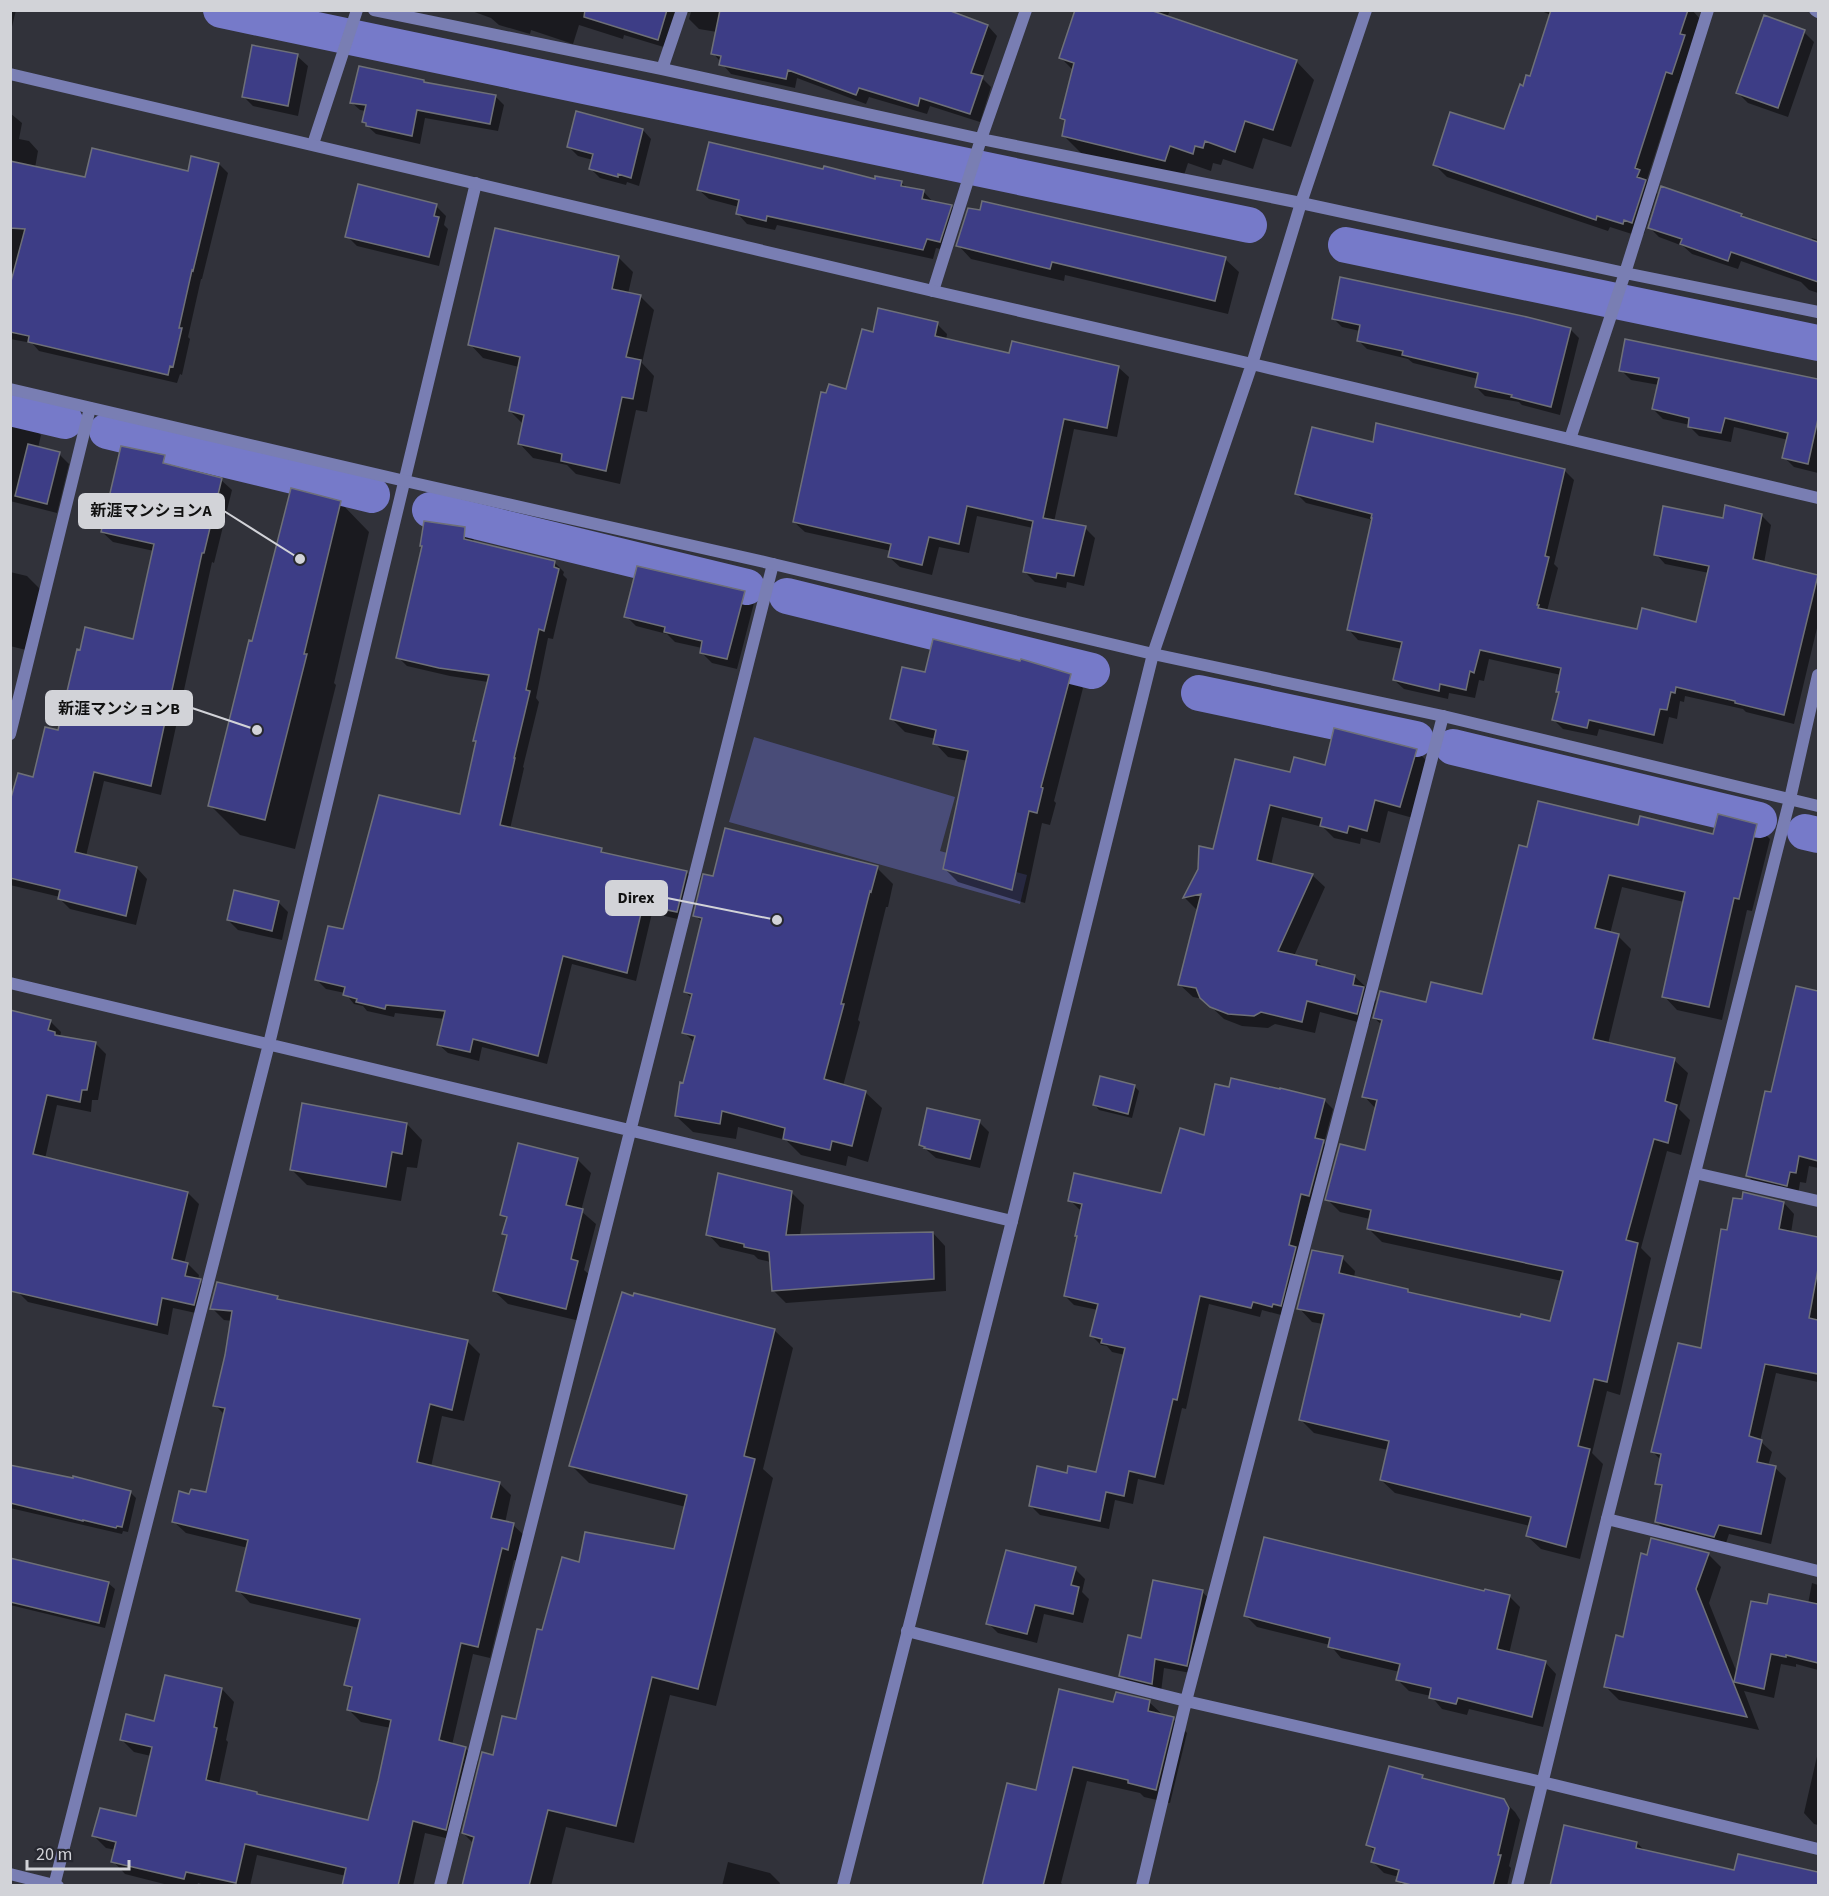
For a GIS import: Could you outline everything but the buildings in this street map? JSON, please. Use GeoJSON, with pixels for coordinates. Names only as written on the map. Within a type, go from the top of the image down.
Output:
{"type":"FeatureCollection","features":[{"type":"Feature","properties":{"kind":"street"},"geometry":{"type":"LineString","coordinates":[[313,144],[357,10]]}},
{"type":"Feature","properties":{"kind":"street"},"geometry":{"type":"LineString","coordinates":[[374,10],[662,69],[981,139],[1301,203],[1818,312]]}},
{"type":"Feature","properties":{"kind":"street"},"geometry":{"type":"LineString","coordinates":[[662,69],[682,10]]}},
{"type":"Feature","properties":{"kind":"street"},"geometry":{"type":"LineString","coordinates":[[933,291],[981,139],[1026,10]]}},
{"type":"Feature","properties":{"kind":"street"},"geometry":{"type":"LineString","coordinates":[[843,1886],[1153,654],[1252,363],[1301,203],[1366,10]]}},
{"type":"Feature","properties":{"kind":"street"},"geometry":{"type":"LineString","coordinates":[[1570,438],[1708,10]]}},
{"type":"Feature","properties":{"kind":"street"},"geometry":{"type":"LineString","coordinates":[[10,74],[933,291],[1252,363],[1818,498]]}},
{"type":"Feature","properties":{"kind":"street"},"geometry":{"type":"LineString","coordinates":[[10,1874],[56,1885],[269,1044],[476,183]]}},
{"type":"Feature","properties":{"kind":"street"},"geometry":{"type":"LineString","coordinates":[[10,388],[1153,654],[1443,716],[1818,806]]}},
{"type":"Feature","properties":{"kind":"street"},"geometry":{"type":"LineString","coordinates":[[10,734],[90,408]]}},
{"type":"Feature","properties":{"kind":"street"},"geometry":{"type":"LineString","coordinates":[[440,1886],[773,564]]}},
{"type":"Feature","properties":{"kind":"street"},"geometry":{"type":"LineString","coordinates":[[1517,1886],[1606,1519],[1790,799],[1818,675]]}},
{"type":"Feature","properties":{"kind":"street"},"geometry":{"type":"LineString","coordinates":[[1142,1886],[1186,1701],[1443,716]]}},
{"type":"Feature","properties":{"kind":"street"},"geometry":{"type":"LineString","coordinates":[[10,983],[1012,1221]]}},
{"type":"Feature","properties":{"kind":"street"},"geometry":{"type":"LineString","coordinates":[[1695,1173],[1818,1201]]}},
{"type":"Feature","properties":{"kind":"street"},"geometry":{"type":"LineString","coordinates":[[1606,1519],[1818,1571]]}},
{"type":"Feature","properties":{"kind":"street"},"geometry":{"type":"LineString","coordinates":[[907,1630],[1186,1701],[1542,1782],[1818,1849]]}},
{"type":"Feature","properties":{"kind":"shaded area"},"geometry":{"type":"Polygon","coordinates":[[[754,737],[955,797],[940,851],[1027,875],[1020,904],[729,822],[754,737]]]}},
{"type":"Feature","properties":{"kind":"waterway"},"geometry":{"type":"LineString","coordinates":[[221,10],[1249,225]]}},
{"type":"Feature","properties":{"kind":"waterway"},"geometry":{"type":"LineString","coordinates":[[1346,245],[1818,343]]}},
{"type":"Feature","properties":{"kind":"waterway"},"geometry":{"type":"LineString","coordinates":[[10,408],[65,421]]}},
{"type":"Feature","properties":{"kind":"waterway"},"geometry":{"type":"LineString","coordinates":[[107,431],[372,495]]}},
{"type":"Feature","properties":{"kind":"waterway"},"geometry":{"type":"LineString","coordinates":[[430,510],[747,587]]}},
{"type":"Feature","properties":{"kind":"waterway"},"geometry":{"type":"LineString","coordinates":[[787,596],[1092,671]]}},
{"type":"Feature","properties":{"kind":"waterway"},"geometry":{"type":"LineString","coordinates":[[1199,693],[1416,739]]}},
{"type":"Feature","properties":{"kind":"waterway"},"geometry":{"type":"LineString","coordinates":[[1453,747],[1759,820]]}},
{"type":"Feature","properties":{"kind":"waterway"},"geometry":{"type":"LineString","coordinates":[[1805,832],[1818,835]]}},
{"type":"Feature","properties":{"kind":"place","name":"新涯マンションA"},"geometry":{"type":"Point","coordinates":[300,559]}},
{"type":"Feature","properties":{"kind":"place","name":"新涯マンションB"},"geometry":{"type":"Point","coordinates":[257,730]}},
{"type":"Feature","properties":{"kind":"place","name":"Direx"},"geometry":{"type":"Point","coordinates":[777,920]}}]}
